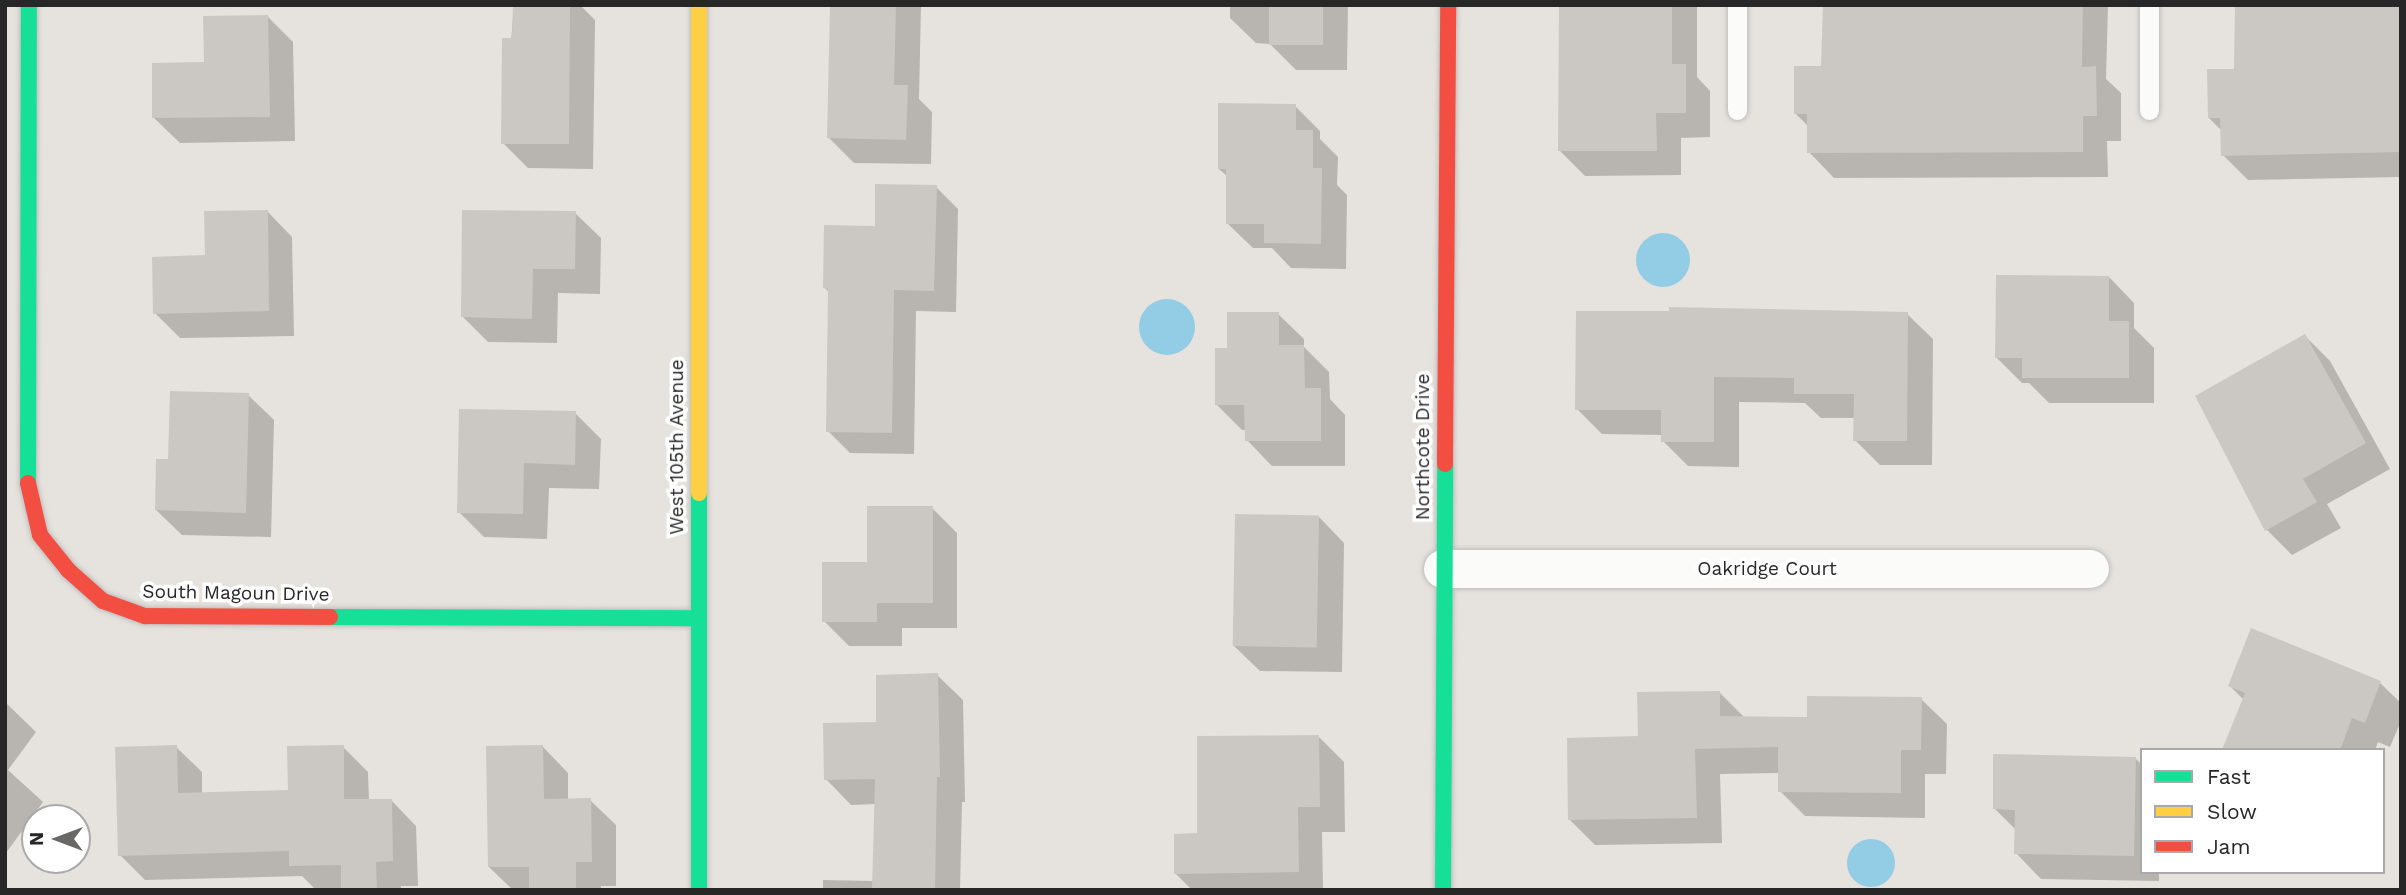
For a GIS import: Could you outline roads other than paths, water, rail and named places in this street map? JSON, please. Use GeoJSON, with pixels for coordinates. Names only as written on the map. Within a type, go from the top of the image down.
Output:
{"type":"FeatureCollection","features":[{"type":"Feature","properties":{"kind":"street","name":"South Magoun Drive"},"geometry":{"type":"LineString","coordinates":[[29,5],[28,484],[40,534],[68,570],[103,601],[145,616],[698,618]]}},
{"type":"Feature","properties":{"kind":"street","name":"West 105th Avenue"},"geometry":{"type":"LineString","coordinates":[[699,5],[699,890]]}},
{"type":"Feature","properties":{"kind":"street","name":"Northcote Drive"},"geometry":{"type":"LineString","coordinates":[[1443,890],[1448,5]]}},
{"type":"Feature","properties":{"kind":"street","name":"Oakridge Court"},"geometry":{"type":"LineString","coordinates":[[1443,569],[2090,569]]}},
{"type":"Feature","properties":{"kind":"lane"},"geometry":{"type":"LineString","coordinates":[[1737,5],[1737,110]]}},
{"type":"Feature","properties":{"kind":"lane"},"geometry":{"type":"LineString","coordinates":[[2149,5],[2149,110]]}},
{"type":"Feature","properties":{"kind":"water"},"geometry":{"type":"Polygon","coordinates":[[[1668,233],[1678,237],[1686,245],[1690,260],[1686,275],[1678,283],[1658,287],[1648,283],[1640,275],[1636,255],[1640,245],[1648,237],[1668,233]]]}},
{"type":"Feature","properties":{"kind":"water"},"geometry":{"type":"Polygon","coordinates":[[[1167,299],[1182,304],[1190,312],[1195,327],[1190,342],[1182,350],[1167,355],[1152,350],[1144,342],[1139,327],[1144,312],[1152,304],[1167,299]]]}},
{"type":"Feature","properties":{"kind":"water"},"geometry":{"type":"Polygon","coordinates":[[[1871,839],[1888,846],[1895,863],[1888,880],[1871,887],[1854,880],[1847,863],[1854,846],[1871,839]]]}}]}
